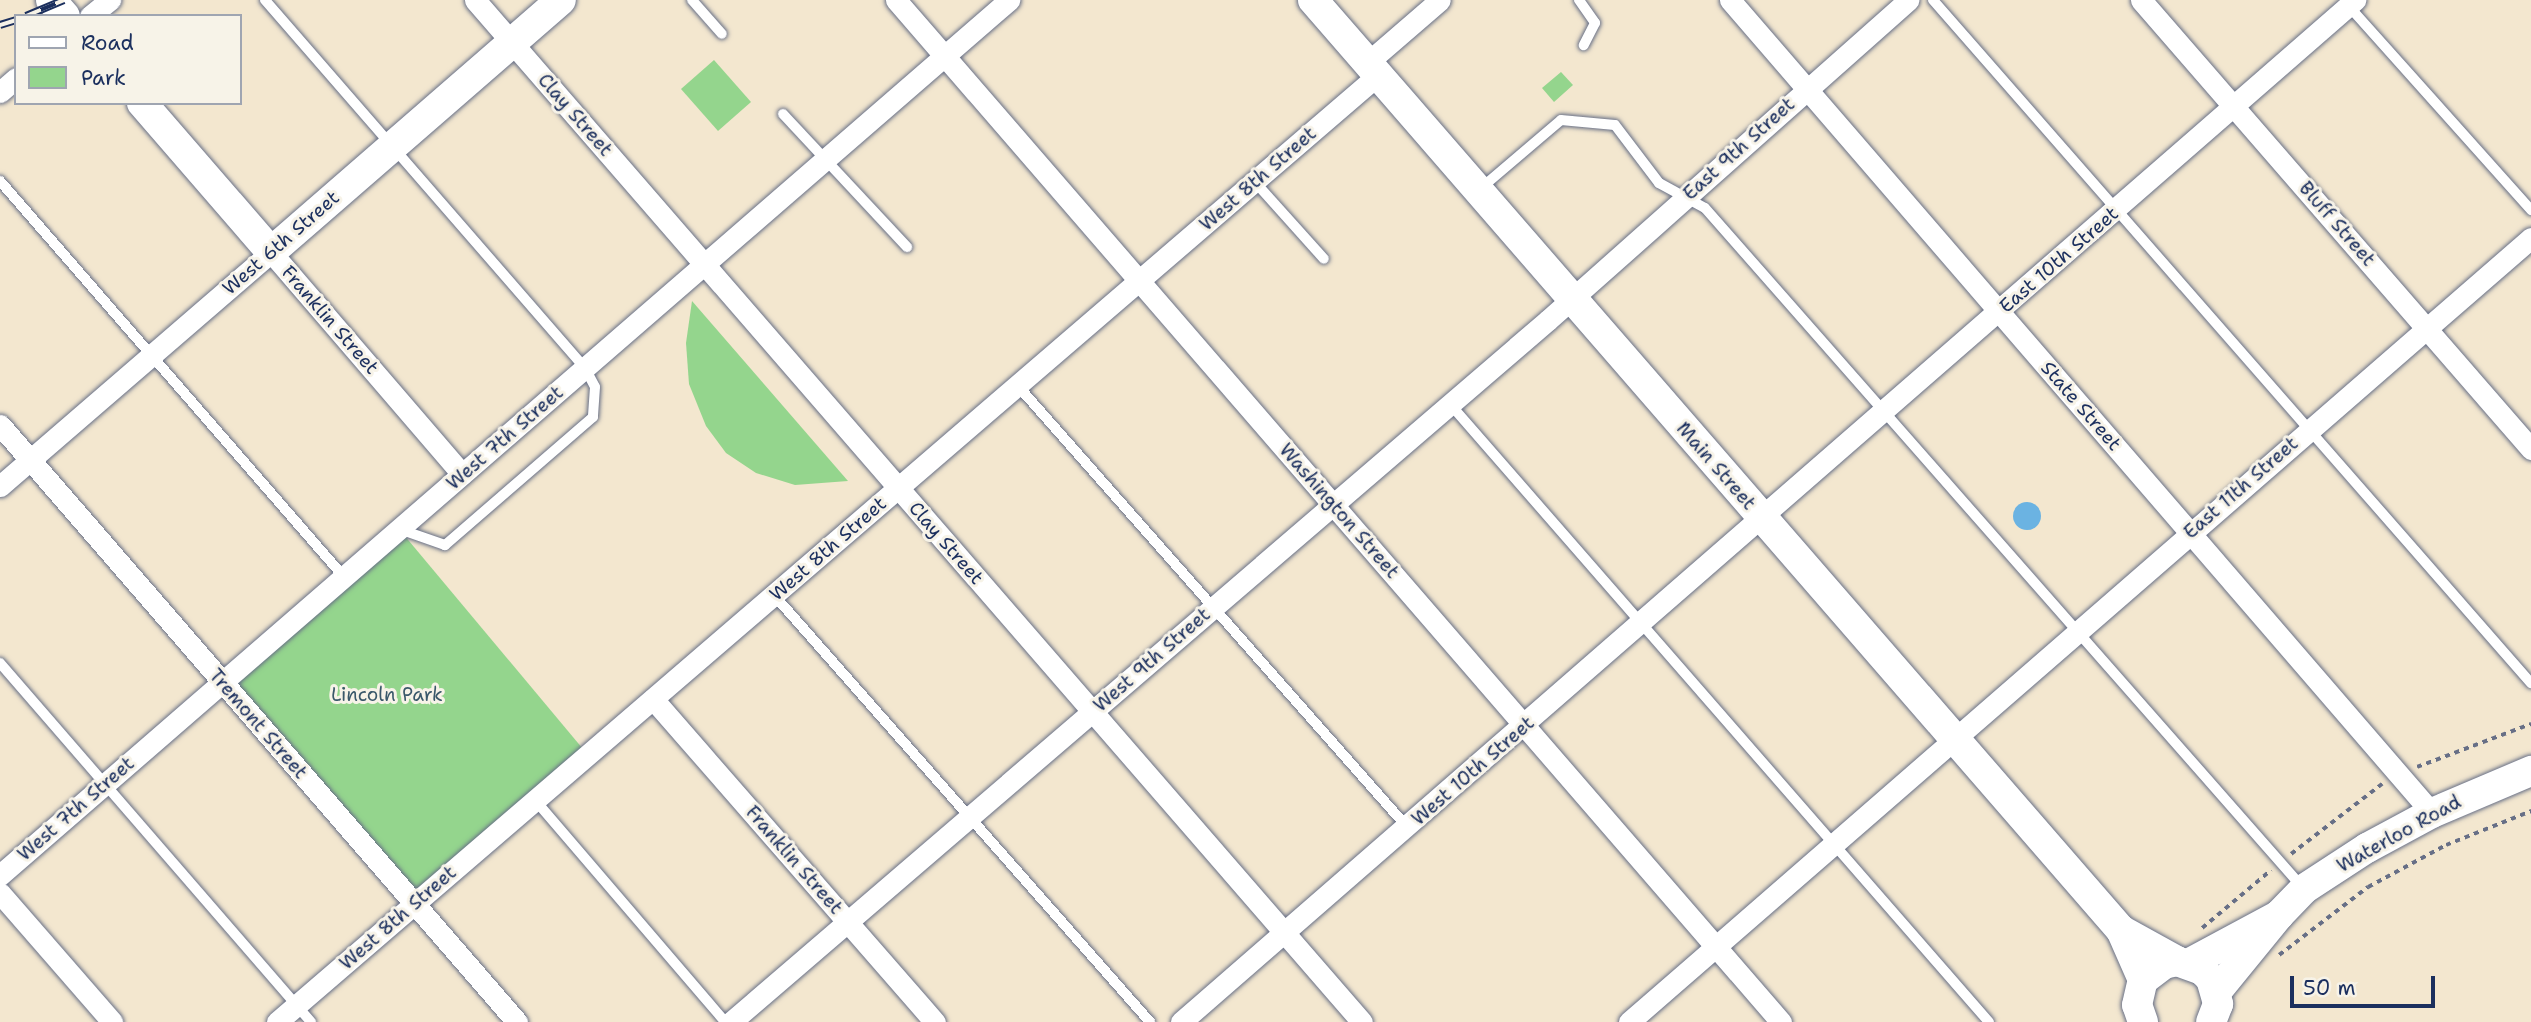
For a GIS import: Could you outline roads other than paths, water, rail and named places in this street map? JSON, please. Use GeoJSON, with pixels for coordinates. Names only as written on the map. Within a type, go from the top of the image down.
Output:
{"type":"FeatureCollection","features":[{"type":"Feature","properties":{"kind":"main road"},"geometry":{"type":"LineString","coordinates":[[51,0],[63,14]]}},
{"type":"Feature","properties":{"kind":"main road","name":"West 6th Street"},"geometry":{"type":"LineString","coordinates":[[271,252],[561,0]]}},
{"type":"Feature","properties":{"kind":"main road","name":"Main Street"},"geometry":{"type":"LineString","coordinates":[[1313,0],[2121,930],[2211,979],[2216,1010]]}},
{"type":"Feature","properties":{"kind":"main road","name":"Franklin Street"},"geometry":{"type":"LineString","coordinates":[[144,105],[271,252]]}},
{"type":"Feature","properties":{"kind":"main road","name":"Waterloo Road"},"geometry":{"type":"LineString","coordinates":[[2216,1010],[2279,915],[2304,889],[2432,813],[2531,771]]}},
{"type":"Feature","properties":{"kind":"main road","name":"Waterloo Road"},"geometry":{"type":"LineString","coordinates":[[2137,1007],[2164,964],[2184,962],[2279,915]]}},
{"type":"Feature","properties":{"kind":"main road","name":"Main Street"},"geometry":{"type":"LineString","coordinates":[[2121,930],[2137,1007]]}},
{"type":"Feature","properties":{"kind":"street"},"geometry":{"type":"LineString","coordinates":[[91,14],[107,0]]}},
{"type":"Feature","properties":{"kind":"street","name":"Clay Street"},"geometry":{"type":"LineString","coordinates":[[475,0],[1362,1022]]}},
{"type":"Feature","properties":{"kind":"street","name":"Washington Street"},"geometry":{"type":"LineString","coordinates":[[896,0],[1782,1022]]}},
{"type":"Feature","properties":{"kind":"street","name":"West 7th Street"},"geometry":{"type":"LineString","coordinates":[[0,875],[1009,0]]}},
{"type":"Feature","properties":{"kind":"street","name":"West 8th Street"},"geometry":{"type":"LineString","coordinates":[[277,1022],[1255,182],[1373,69],[1440,0]]}},
{"type":"Feature","properties":{"kind":"street","name":"State Street"},"geometry":{"type":"LineString","coordinates":[[1730,0],[2432,813]]}},
{"type":"Feature","properties":{"kind":"street","name":"East 9th Street"},"geometry":{"type":"LineString","coordinates":[[1572,299],[1908,0]]}},
{"type":"Feature","properties":{"kind":"street","name":"Bluff Street"},"geometry":{"type":"LineString","coordinates":[[2141,0],[2428,327],[2531,449]]}},
{"type":"Feature","properties":{"kind":"street","name":"East 10th Street"},"geometry":{"type":"LineString","coordinates":[[1763,519],[2349,2]]}},
{"type":"Feature","properties":{"kind":"street"},"geometry":{"type":"LineString","coordinates":[[0,92],[14,80]]}},
{"type":"Feature","properties":{"kind":"street","name":"East 11th Street"},"geometry":{"type":"LineString","coordinates":[[1629,1022],[1952,738],[2531,238]]}},
{"type":"Feature","properties":{"kind":"street","name":"West 6th Street"},"geometry":{"type":"LineString","coordinates":[[0,486],[271,252]]}},
{"type":"Feature","properties":{"kind":"street","name":"Franklin Street"},"geometry":{"type":"LineString","coordinates":[[271,252],[462,474]]}},
{"type":"Feature","properties":{"kind":"street","name":"West 9th Street"},"geometry":{"type":"LineString","coordinates":[[731,1022],[1572,299]]}},
{"type":"Feature","properties":{"kind":"street","name":"Tremont Street"},"geometry":{"type":"LineString","coordinates":[[0,425],[517,1022]]}},
{"type":"Feature","properties":{"kind":"street","name":"West 10th Street"},"geometry":{"type":"LineString","coordinates":[[1181,1022],[1763,519]]}},
{"type":"Feature","properties":{"kind":"street","name":"Franklin Street"},"geometry":{"type":"LineString","coordinates":[[653,699],[935,1022]]}},
{"type":"Feature","properties":{"kind":"street"},"geometry":{"type":"LineString","coordinates":[[0,892],[112,1022]]}},
{"type":"Feature","properties":{"kind":"lane"},"geometry":{"type":"LineString","coordinates":[[265,0],[585,368],[595,387],[593,417],[445,545],[399,529]]}},
{"type":"Feature","properties":{"kind":"lane"},"geometry":{"type":"LineString","coordinates":[[692,0],[722,34]]}},
{"type":"Feature","properties":{"kind":"lane"},"geometry":{"type":"LineString","coordinates":[[1579,0],[1595,23],[1584,45]]}},
{"type":"Feature","properties":{"kind":"lane"},"geometry":{"type":"LineString","coordinates":[[1933,0],[2119,207],[2531,683]]}},
{"type":"Feature","properties":{"kind":"lane"},"geometry":{"type":"LineString","coordinates":[[2349,2],[2531,210]]}},
{"type":"Feature","properties":{"kind":"lane"},"geometry":{"type":"LineString","coordinates":[[783,114],[822,160],[907,247]]}},
{"type":"Feature","properties":{"kind":"lane"},"geometry":{"type":"LineString","coordinates":[[1478,191],[1561,120],[1615,125],[1659,183],[1704,208],[2074,632],[2304,889]]}},
{"type":"Feature","properties":{"kind":"lane"},"geometry":{"type":"LineString","coordinates":[[0,181],[344,577]]}},
{"type":"Feature","properties":{"kind":"lane"},"geometry":{"type":"LineString","coordinates":[[1255,182],[1324,259]]}},
{"type":"Feature","properties":{"kind":"lane"},"geometry":{"type":"LineString","coordinates":[[1017,386],[1214,606],[1407,828]]}},
{"type":"Feature","properties":{"kind":"lane"},"geometry":{"type":"LineString","coordinates":[[1450,404],[1989,1022]]}},
{"type":"Feature","properties":{"kind":"lane"},"geometry":{"type":"LineString","coordinates":[[774,595],[1150,1022]]}},
{"type":"Feature","properties":{"kind":"lane"},"geometry":{"type":"LineString","coordinates":[[0,663],[310,1022]]}},
{"type":"Feature","properties":{"kind":"lane"},"geometry":{"type":"LineString","coordinates":[[536,800],[725,1022]]}},
{"type":"Feature","properties":{"kind":"water"},"geometry":{"type":"Polygon","coordinates":[[[2027,502],[2037,506],[2041,516],[2037,526],[2027,530],[2017,526],[2013,516],[2017,506],[2027,502]]]}},
{"type":"Feature","properties":{"kind":"railway"},"geometry":{"type":"LineString","coordinates":[[31,14],[64,0]]}},
{"type":"Feature","properties":{"kind":"railway"},"geometry":{"type":"LineString","coordinates":[[0,25],[14,21]]}},
{"type":"Feature","properties":{"kind":"park label","name":"Lincoln Park"},"geometry":{"type":"Point","coordinates":[387,695]}}]}
